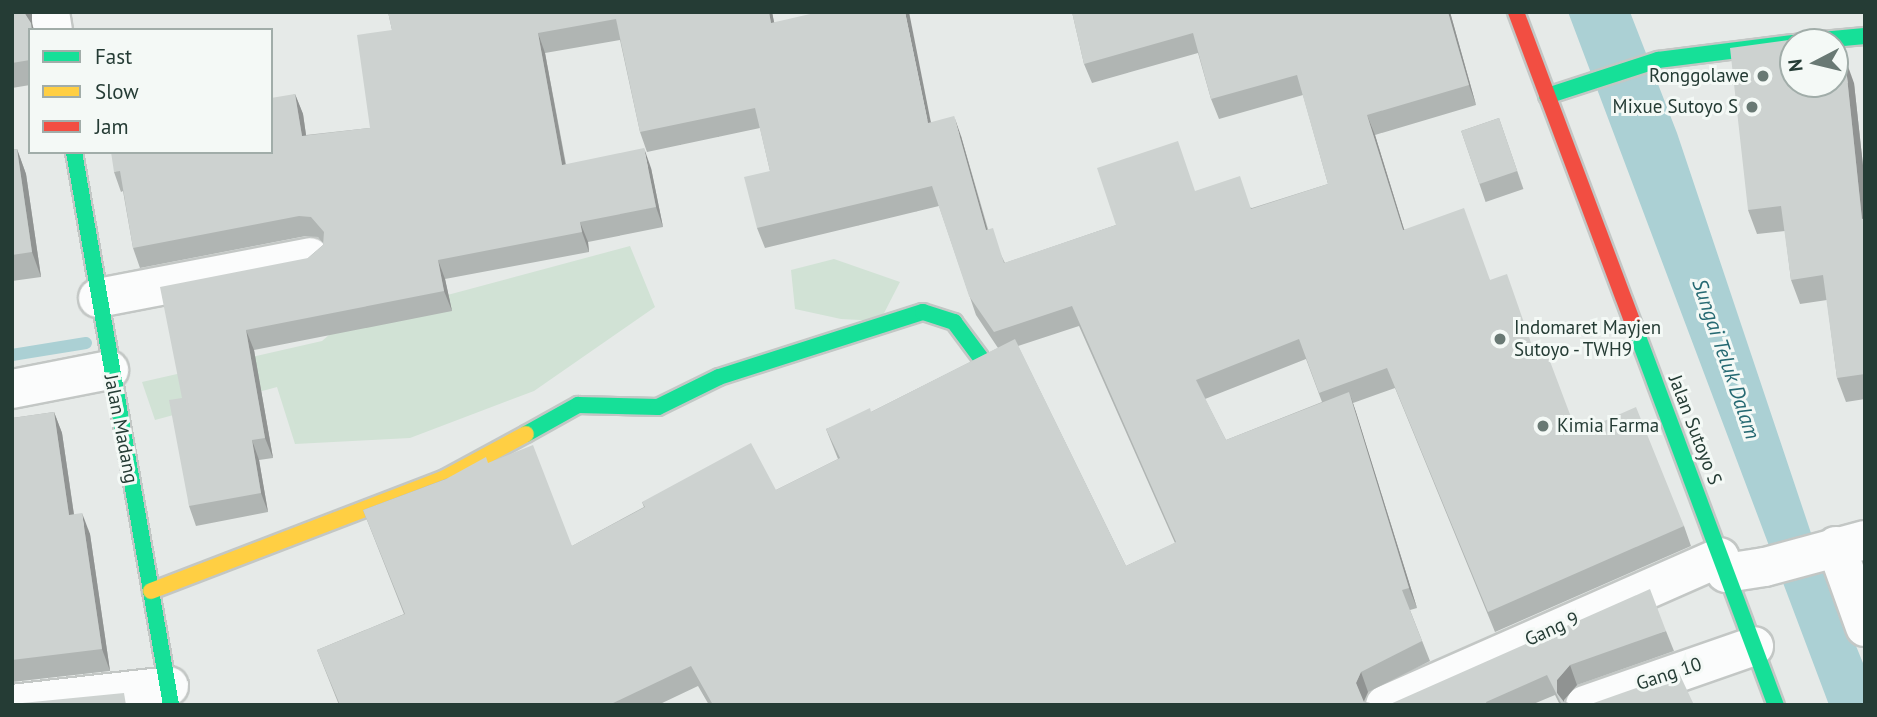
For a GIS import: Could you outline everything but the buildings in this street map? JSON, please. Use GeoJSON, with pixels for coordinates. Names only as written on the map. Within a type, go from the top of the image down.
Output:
{"type":"FeatureCollection","features":[{"type":"Feature","properties":{"kind":"main road","name":"Jalan Sutoyo S"},"geometry":{"type":"LineString","coordinates":[[1516,12],[1776,705]]}},
{"type":"Feature","properties":{"kind":"main road"},"geometry":{"type":"LineString","coordinates":[[1547,96],[1658,60],[1779,45]]}},
{"type":"Feature","properties":{"kind":"main road","name":"Jalan Madang"},"geometry":{"type":"LineString","coordinates":[[74,154],[109,370],[170,696]]}},
{"type":"Feature","properties":{"kind":"main road"},"geometry":{"type":"LineString","coordinates":[[151,591],[446,478],[578,405],[658,407],[719,377],[923,312],[954,322],[980,357]]}},
{"type":"Feature","properties":{"kind":"street"},"geometry":{"type":"LineString","coordinates":[[98,298],[310,257]]}},
{"type":"Feature","properties":{"kind":"street"},"geometry":{"type":"LineString","coordinates":[[12,389],[109,370]]}},
{"type":"Feature","properties":{"kind":"street","name":"Gang 9"},"geometry":{"type":"LineString","coordinates":[[1385,705],[1723,565],[1765,567],[1843,544]]}},
{"type":"Feature","properties":{"kind":"street"},"geometry":{"type":"LineString","coordinates":[[1843,544],[1865,626]]}},
{"type":"Feature","properties":{"kind":"street","name":"Gang 10"},"geometry":{"type":"LineString","coordinates":[[1585,705],[1754,646]]}},
{"type":"Feature","properties":{"kind":"street"},"geometry":{"type":"LineString","coordinates":[[12,704],[170,696]]}},
{"type":"Feature","properties":{"kind":"green space"},"geometry":{"type":"Polygon","coordinates":[[[630,246],[655,307],[534,391],[410,438],[295,444],[277,387],[155,420],[142,382],[322,341],[343,323],[630,246]]]}},
{"type":"Feature","properties":{"kind":"green space"},"geometry":{"type":"Polygon","coordinates":[[[834,259],[900,282],[880,321],[841,319],[795,309],[791,270],[834,259]]]}},
{"type":"Feature","properties":{"kind":"water","name":"Sungai Teluk Dalam"},"geometry":{"type":"Polygon","coordinates":[[[1568,12],[1630,12],[1677,133],[1815,545],[1865,668],[1865,705],[1829,705],[1568,12]]]}},
{"type":"Feature","properties":{"kind":"waterway"},"geometry":{"type":"LineString","coordinates":[[12,355],[86,343]]}},
{"type":"Feature","properties":{"kind":"traffic: fast"},"geometry":{"type":"LineString","coordinates":[[1849,37],[1865,36]]}},
{"type":"Feature","properties":{"kind":"traffic: fast"},"geometry":{"type":"LineString","coordinates":[[1547,96],[1658,60],[1779,45]]}},
{"type":"Feature","properties":{"kind":"traffic: fast"},"geometry":{"type":"LineString","coordinates":[[74,154],[171,705]]}},
{"type":"Feature","properties":{"kind":"traffic: fast"},"geometry":{"type":"LineString","coordinates":[[526,434],[578,405],[658,407],[719,377],[923,312],[954,322],[980,357]]}},
{"type":"Feature","properties":{"kind":"traffic: fast"},"geometry":{"type":"LineString","coordinates":[[1634,326],[1776,705]]}},
{"type":"Feature","properties":{"kind":"traffic: slow"},"geometry":{"type":"LineString","coordinates":[[151,591],[445,478],[526,434]]}},
{"type":"Feature","properties":{"kind":"traffic: jam"},"geometry":{"type":"LineString","coordinates":[[1516,12],[1634,326]]}},
{"type":"Feature","properties":{"kind":"place","name":"Ronggolawe"},"geometry":{"type":"Point","coordinates":[1763,76]}},
{"type":"Feature","properties":{"kind":"place","name":"Mixue Sutoyo S"},"geometry":{"type":"Point","coordinates":[1752,107]}},
{"type":"Feature","properties":{"kind":"place","name":"Indomaret Mayjen Sutoyo - TWH9"},"geometry":{"type":"Point","coordinates":[1500,339]}},
{"type":"Feature","properties":{"kind":"place","name":"Kimia Farma"},"geometry":{"type":"Point","coordinates":[1543,426]}}]}
